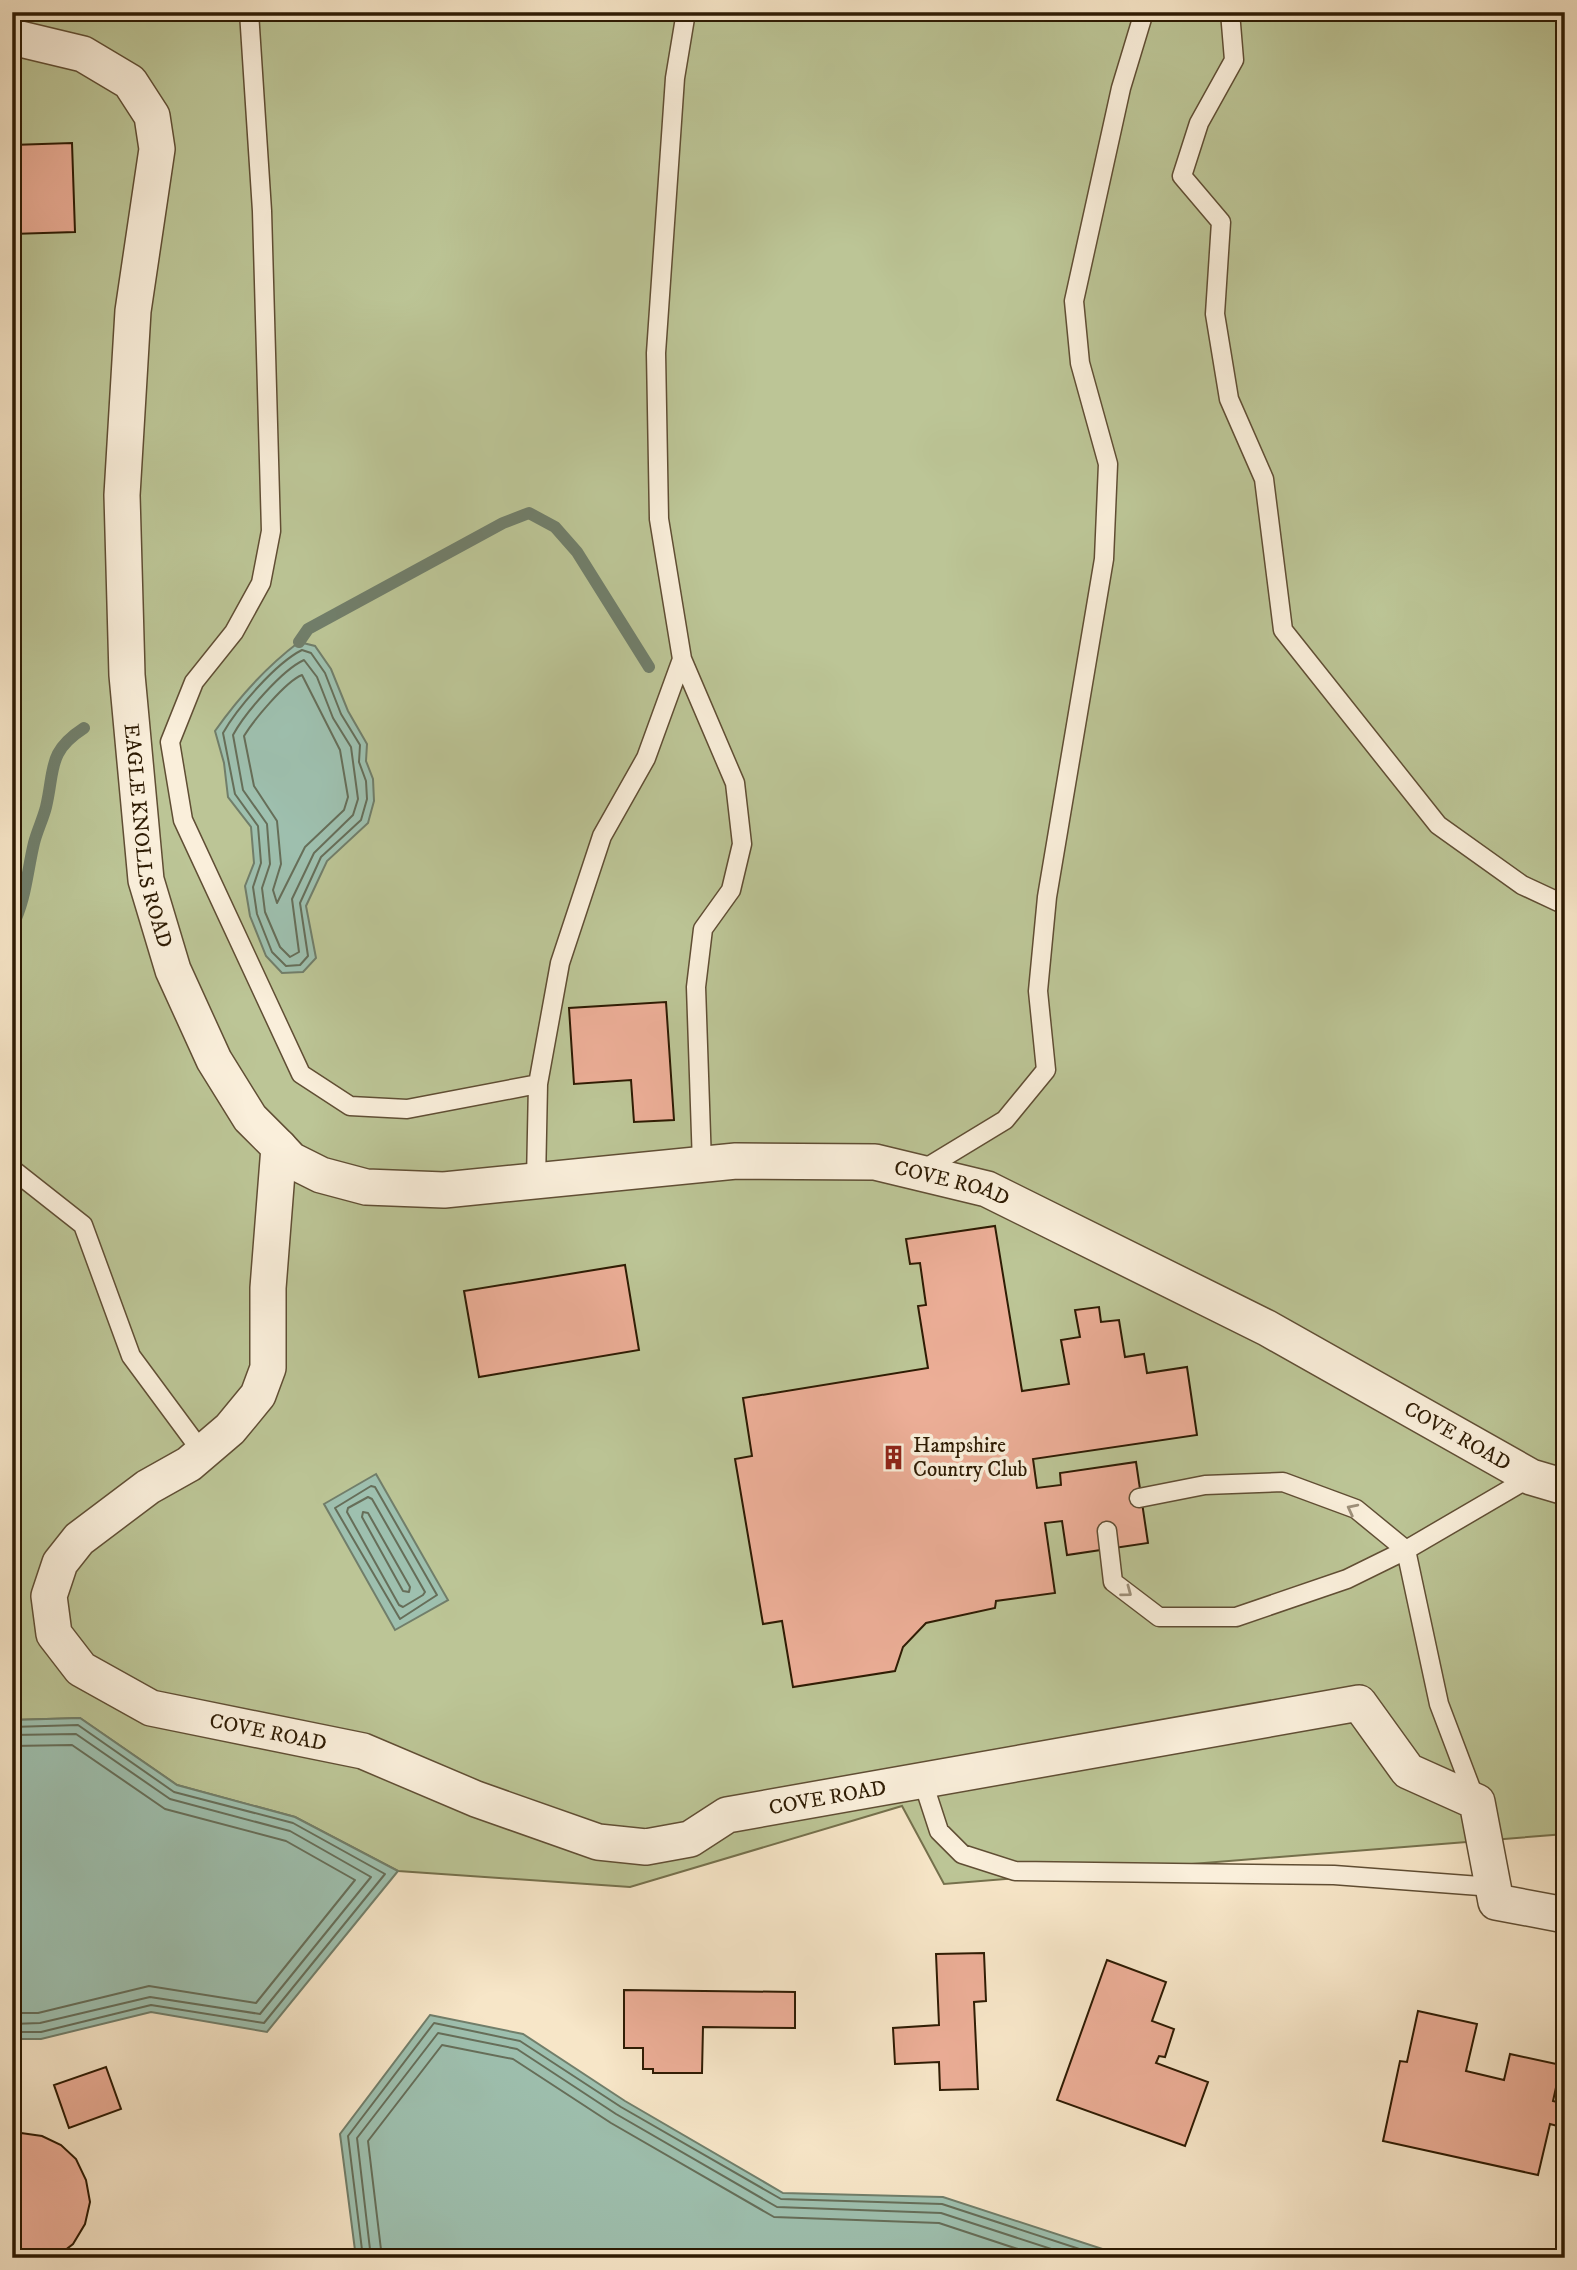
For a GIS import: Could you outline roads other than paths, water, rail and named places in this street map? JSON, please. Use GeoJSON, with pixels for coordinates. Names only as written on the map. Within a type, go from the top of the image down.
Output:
{"type":"FeatureCollection","features":[{"type":"Feature","properties":{"kind":"street","name":"EAGLE KNOLLS ROAD"},"geometry":{"type":"LineString","coordinates":[[12,37],[83,54],[130,82],[152,116],[157,149],[133,311],[122,495],[127,675],[146,880],[173,970],[214,1060],[250,1118],[279,1147]]}},
{"type":"Feature","properties":{"kind":"street","name":"COVE ROAD"},"geometry":{"type":"LineString","coordinates":[[279,1147],[291,1160],[321,1175],[366,1187],[443,1190],[736,1161],[874,1162],[987,1189],[1267,1328],[1531,1477],[1565,1486]]}},
{"type":"Feature","properties":{"kind":"street"},"geometry":{"type":"LineString","coordinates":[[202,1452],[230,1429],[258,1395],[268,1368],[268,1287],[279,1147]]}},
{"type":"Feature","properties":{"kind":"street","name":"COVE ROAD"},"geometry":{"type":"LineString","coordinates":[[202,1452],[189,1464],[148,1487],[79,1539],[60,1563],[49,1596],[54,1634],[81,1669],[150,1708],[363,1751],[476,1799],[598,1842],[646,1847],[690,1839],[727,1815],[1359,1703],[1408,1771],[1477,1802]]}},
{"type":"Feature","properties":{"kind":"street"},"geometry":{"type":"LineString","coordinates":[[1477,1802],[1496,1902],[1565,1915]]}},
{"type":"Feature","properties":{"kind":"lane"},"geometry":{"type":"LineString","coordinates":[[249,12],[262,211],[271,531],[261,583],[234,632],[194,682],[170,742],[183,820],[301,1074],[350,1107],[407,1109],[538,1084]]}},
{"type":"Feature","properties":{"kind":"lane"},"geometry":{"type":"LineString","coordinates":[[686,12],[675,78],[656,353],[659,519],[682,659],[735,783],[742,844],[732,890],[704,929],[696,987],[702,1164]]}},
{"type":"Feature","properties":{"kind":"lane"},"geometry":{"type":"LineString","coordinates":[[918,1173],[1005,1120],[1046,1070],[1038,991],[1046,897],[1104,559],[1108,464],[1080,363],[1074,301],[1121,88],[1144,12]]}},
{"type":"Feature","properties":{"kind":"lane"},"geometry":{"type":"LineString","coordinates":[[1230,12],[1234,60],[1199,123],[1182,176],[1221,222],[1215,314],[1229,399],[1264,479],[1283,630],[1438,825],[1522,885],[1565,905]]}},
{"type":"Feature","properties":{"kind":"lane"},"geometry":{"type":"LineString","coordinates":[[536,1181],[538,1084],[560,963],[602,836],[646,758],[682,659]]}},
{"type":"Feature","properties":{"kind":"lane"},"geometry":{"type":"LineString","coordinates":[[12,1168],[83,1225],[131,1356],[202,1452]]}},
{"type":"Feature","properties":{"kind":"lane"},"geometry":{"type":"LineString","coordinates":[[1107,1531],[1113,1582],[1159,1617],[1236,1617],[1347,1579],[1406,1550],[1531,1477]]}},
{"type":"Feature","properties":{"kind":"lane"},"geometry":{"type":"LineString","coordinates":[[1139,1498],[1205,1485],[1283,1482],[1356,1509],[1406,1550],[1439,1704],[1477,1802]]}},
{"type":"Feature","properties":{"kind":"lane"},"geometry":{"type":"LineString","coordinates":[[923,1782],[939,1831],[962,1854],[1015,1871],[1334,1875],[1493,1887]]}},
{"type":"Feature","properties":{"kind":"water"},"geometry":{"type":"Polygon","coordinates":[[[299,642],[315,646],[331,669],[348,711],[367,744],[366,761],[373,779],[374,801],[368,823],[327,861],[306,906],[316,958],[303,972],[282,973],[266,956],[250,916],[245,886],[254,863],[251,827],[228,797],[224,763],[215,731],[254,683],[299,642]]]}},
{"type":"Feature","properties":{"kind":"water"},"geometry":{"type":"Polygon","coordinates":[[[376,1474],[448,1600],[395,1630],[324,1504],[376,1474]]]}},
{"type":"Feature","properties":{"kind":"water"},"geometry":{"type":"Polygon","coordinates":[[[80,1718],[177,1785],[295,1817],[398,1871],[267,2032],[151,2012],[41,2039],[12,2039],[12,1720],[80,1718]]]}},
{"type":"Feature","properties":{"kind":"water"},"geometry":{"type":"Polygon","coordinates":[[[430,2015],[523,2034],[625,2101],[783,2193],[943,2197],[1130,2258],[356,2258],[340,2134],[430,2015]]]}},
{"type":"Feature","properties":{"kind":"waterway"},"geometry":{"type":"LineString","coordinates":[[299,642],[308,629],[503,523],[529,513],[555,527],[577,552],[649,667]]}},
{"type":"Feature","properties":{"kind":"waterway"},"geometry":{"type":"LineString","coordinates":[[12,927],[23,896],[34,843],[46,807],[54,762],[64,745],[84,728]]}},
{"type":"Feature","properties":{"kind":"place","name":"Hampshire Country Club"},"geometry":{"type":"Point","coordinates":[893,1457]}}]}
